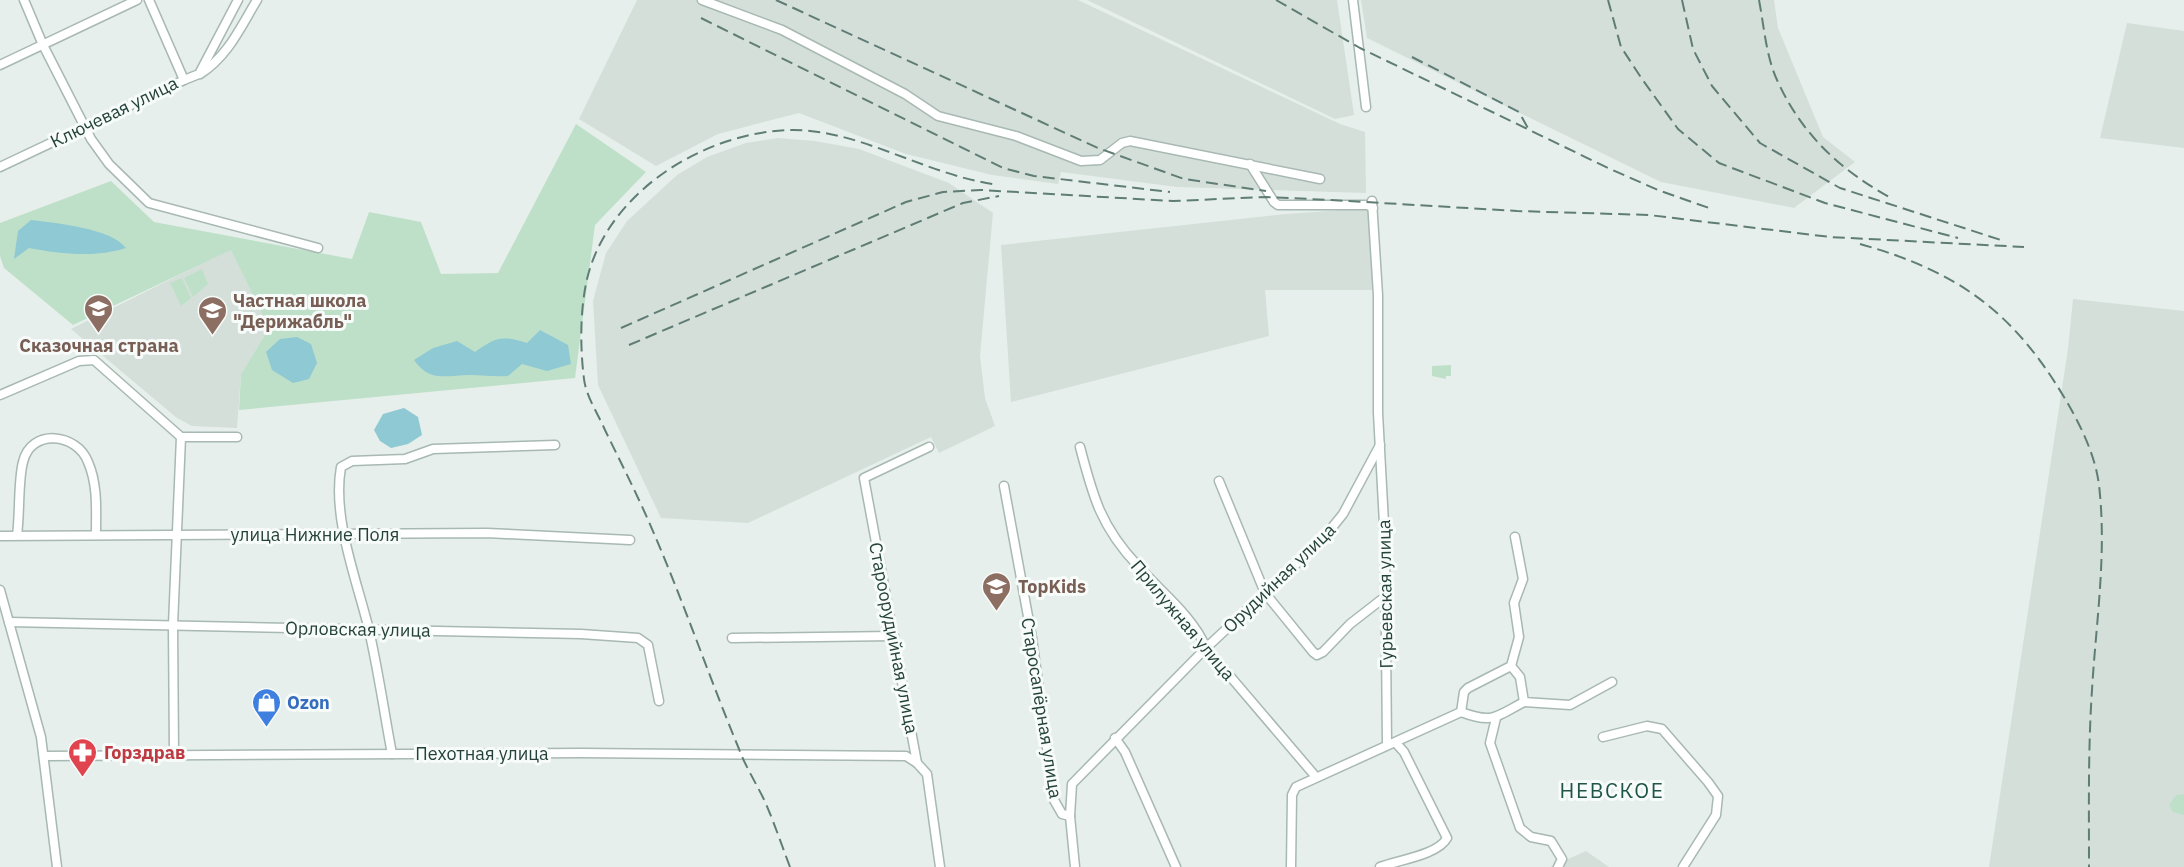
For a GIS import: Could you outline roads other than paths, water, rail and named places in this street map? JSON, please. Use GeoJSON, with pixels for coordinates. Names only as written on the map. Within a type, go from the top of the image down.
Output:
{"type":"FeatureCollection","features":[{"type":"Feature","properties":{"kind":"street"},"geometry":{"type":"LineString","coordinates":[[24,0],[43,45],[84,127],[110,164],[149,203],[318,248]]}},
{"type":"Feature","properties":{"kind":"street"},"geometry":{"type":"LineString","coordinates":[[0,65],[137,0]]}},
{"type":"Feature","properties":{"kind":"street","name":"Ключевая улица"},"geometry":{"type":"LineString","coordinates":[[0,167],[184,80],[149,0]]}},
{"type":"Feature","properties":{"kind":"street"},"geometry":{"type":"LineString","coordinates":[[199,74],[238,0]]}},
{"type":"Feature","properties":{"kind":"street"},"geometry":{"type":"LineString","coordinates":[[184,80],[216,64],[228,50],[257,0]]}},
{"type":"Feature","properties":{"kind":"street"},"geometry":{"type":"LineString","coordinates":[[702,0],[782,30],[905,94],[938,116],[1016,136],[1081,161],[1100,160],[1122,143],[1130,141],[1320,179]]}},
{"type":"Feature","properties":{"kind":"street"},"geometry":{"type":"LineString","coordinates":[[1353,0],[1366,107]]}},
{"type":"Feature","properties":{"kind":"street","name":"Орудийная улица"},"geometry":{"type":"LineString","coordinates":[[1075,867],[1069,793],[1072,784],[1206,648],[1322,540],[1344,514],[1380,445],[1378,295],[1372,205],[1278,205],[1250,164]]}},
{"type":"Feature","properties":{"kind":"street"},"geometry":{"type":"LineString","coordinates":[[0,395],[79,361],[94,360],[181,437],[237,437]]}},
{"type":"Feature","properties":{"kind":"street"},"geometry":{"type":"LineString","coordinates":[[174,754],[173,625],[181,437]]}},
{"type":"Feature","properties":{"kind":"street"},"geometry":{"type":"LineString","coordinates":[[17,536],[23,462],[32,445],[43,438],[59,438],[73,444],[87,459],[95,481],[96,534]]}},
{"type":"Feature","properties":{"kind":"street"},"geometry":{"type":"LineString","coordinates":[[392,754],[368,629],[339,507],[338,483],[341,467],[345,463],[397,460],[433,449],[555,445]]}},
{"type":"Feature","properties":{"kind":"street","name":"Гурьевская улица"},"geometry":{"type":"LineString","coordinates":[[1380,445],[1392,743]]}},
{"type":"Feature","properties":{"kind":"street","name":"Староорудийная улица"},"geometry":{"type":"LineString","coordinates":[[929,447],[864,478],[917,762],[927,774],[940,867]]}},
{"type":"Feature","properties":{"kind":"street","name":"Прилужная улица"},"geometry":{"type":"LineString","coordinates":[[1080,447],[1100,516],[1136,565],[1166,595],[1202,639],[1206,648],[1316,777]]}},
{"type":"Feature","properties":{"kind":"street"},"geometry":{"type":"LineString","coordinates":[[1220,481],[1265,593],[1317,655],[1386,596]]}},
{"type":"Feature","properties":{"kind":"street","name":"Старосапёрная улица"},"geometry":{"type":"LineString","coordinates":[[1004,486],[1032,638],[1054,800],[1062,814],[1070,816]]}},
{"type":"Feature","properties":{"kind":"street","name":"улица Нижние Поля"},"geometry":{"type":"LineString","coordinates":[[0,536],[177,534],[346,536],[487,533],[630,540]]}},
{"type":"Feature","properties":{"kind":"street"},"geometry":{"type":"LineString","coordinates":[[1461,712],[1464,692],[1468,688],[1511,666],[1519,637],[1514,603],[1523,579],[1515,537]]}},
{"type":"Feature","properties":{"kind":"street"},"geometry":{"type":"LineString","coordinates":[[0,590],[41,737],[57,867]]}},
{"type":"Feature","properties":{"kind":"street","name":"Орловская улица"},"geometry":{"type":"LineString","coordinates":[[9,622],[368,629],[638,638],[648,645],[659,701]]}},
{"type":"Feature","properties":{"kind":"street"},"geometry":{"type":"LineString","coordinates":[[732,638],[894,636]]}},
{"type":"Feature","properties":{"kind":"street"},"geometry":{"type":"LineString","coordinates":[[1511,666],[1520,677],[1524,702]]}},
{"type":"Feature","properties":{"kind":"street"},"geometry":{"type":"LineString","coordinates":[[1291,867],[1292,795],[1296,787],[1461,712],[1480,719],[1496,718],[1524,702],[1570,705],[1612,682]]}},
{"type":"Feature","properties":{"kind":"street"},"geometry":{"type":"LineString","coordinates":[[1496,718],[1490,743],[1520,828],[1531,837],[1551,841],[1562,859],[1558,867]]}},
{"type":"Feature","properties":{"kind":"street"},"geometry":{"type":"LineString","coordinates":[[1603,736],[1647,726],[1662,729],[1718,796],[1716,815],[1683,867]]}},
{"type":"Feature","properties":{"kind":"street"},"geometry":{"type":"LineString","coordinates":[[1115,738],[1125,752],[1176,867]]}},
{"type":"Feature","properties":{"kind":"street"},"geometry":{"type":"LineString","coordinates":[[1380,867],[1401,859],[1419,856],[1444,844],[1447,838],[1404,752],[1392,743]]}},
{"type":"Feature","properties":{"kind":"street","name":"Пехотная улица"},"geometry":{"type":"LineString","coordinates":[[44,756],[740,753],[906,756],[917,762]]}},
{"type":"Feature","properties":{"kind":"water"},"geometry":{"type":"Polygon","coordinates":[[[31,220],[96,231],[119,241],[126,248],[102,253],[78,254],[29,248],[14,259],[18,231],[31,220]]]}},
{"type":"Feature","properties":{"kind":"water"},"geometry":{"type":"Polygon","coordinates":[[[540,330],[568,345],[571,364],[547,371],[522,364],[508,376],[439,376],[426,372],[414,360],[433,348],[457,341],[475,352],[499,339],[505,338],[527,343],[540,330]]]}},
{"type":"Feature","properties":{"kind":"water"},"geometry":{"type":"Polygon","coordinates":[[[297,337],[311,344],[317,363],[309,379],[293,383],[272,370],[266,352],[280,339],[297,337]]]}},
{"type":"Feature","properties":{"kind":"water"},"geometry":{"type":"Polygon","coordinates":[[[404,408],[418,417],[422,435],[408,444],[391,448],[380,441],[374,430],[383,414],[404,408]]]}},
{"type":"Feature","properties":{"kind":"railway"},"geometry":{"type":"LineString","coordinates":[[776,0],[1098,148],[1184,179],[1266,191]]}},
{"type":"Feature","properties":{"kind":"railway"},"geometry":{"type":"LineString","coordinates":[[1276,0],[1360,48],[1608,168],[1658,190],[1709,208]]}},
{"type":"Feature","properties":{"kind":"railway"},"geometry":{"type":"LineString","coordinates":[[1608,0],[1621,47],[1642,79],[1678,129],[1719,163],[1825,203],[1958,238]]}},
{"type":"Feature","properties":{"kind":"railway"},"geometry":{"type":"LineString","coordinates":[[1682,0],[1693,49],[1712,86],[1760,143],[1840,188],[2004,241]]}},
{"type":"Feature","properties":{"kind":"railway"},"geometry":{"type":"LineString","coordinates":[[1759,0],[1773,71],[1798,118],[1840,164],[1893,199]]}},
{"type":"Feature","properties":{"kind":"railway"},"geometry":{"type":"LineString","coordinates":[[701,18],[1003,168],[1034,176],[1170,192]]}},
{"type":"Feature","properties":{"kind":"railway"},"geometry":{"type":"LineString","coordinates":[[1412,57],[1519,112],[1529,130]]}},
{"type":"Feature","properties":{"kind":"railway"},"geometry":{"type":"LineString","coordinates":[[790,867],[766,804],[742,756],[655,536],[587,392],[581,341],[587,279],[598,248],[615,219],[637,194],[664,173],[693,156],[724,142],[756,134],[789,130],[814,131],[840,136],[967,179],[993,184]]}},
{"type":"Feature","properties":{"kind":"railway"},"geometry":{"type":"LineString","coordinates":[[621,328],[906,202],[943,192],[981,190],[1173,201],[1266,197],[1517,211],[1649,215],[1830,237],[2024,247]]}},
{"type":"Feature","properties":{"kind":"railway"},"geometry":{"type":"LineString","coordinates":[[629,345],[963,203],[999,196]]}},
{"type":"Feature","properties":{"kind":"railway"},"geometry":{"type":"LineString","coordinates":[[1860,244],[1925,267],[1953,281],[2002,317],[2024,340],[2064,397],[2090,451],[2099,485],[2102,537],[2090,734],[2089,867]]}},
{"type":"Feature","properties":{"kind":"place","name":"Сказочная страна"},"geometry":{"type":"Point","coordinates":[99,334]}},
{"type":"Feature","properties":{"kind":"place","name":"Частная школа \"Дерижабль\""},"geometry":{"type":"Point","coordinates":[212,336]}},
{"type":"Feature","properties":{"kind":"place","name":"TopKids"},"geometry":{"type":"Point","coordinates":[997,612]}},
{"type":"Feature","properties":{"kind":"place","name":"Ozon"},"geometry":{"type":"Point","coordinates":[266,728]}},
{"type":"Feature","properties":{"kind":"place","name":"Горздрав"},"geometry":{"type":"Point","coordinates":[83,778]}},
{"type":"Feature","properties":{"kind":"district","name":"НЕВСКОЕ"},"geometry":{"type":"Point","coordinates":[1612,790]}}]}
